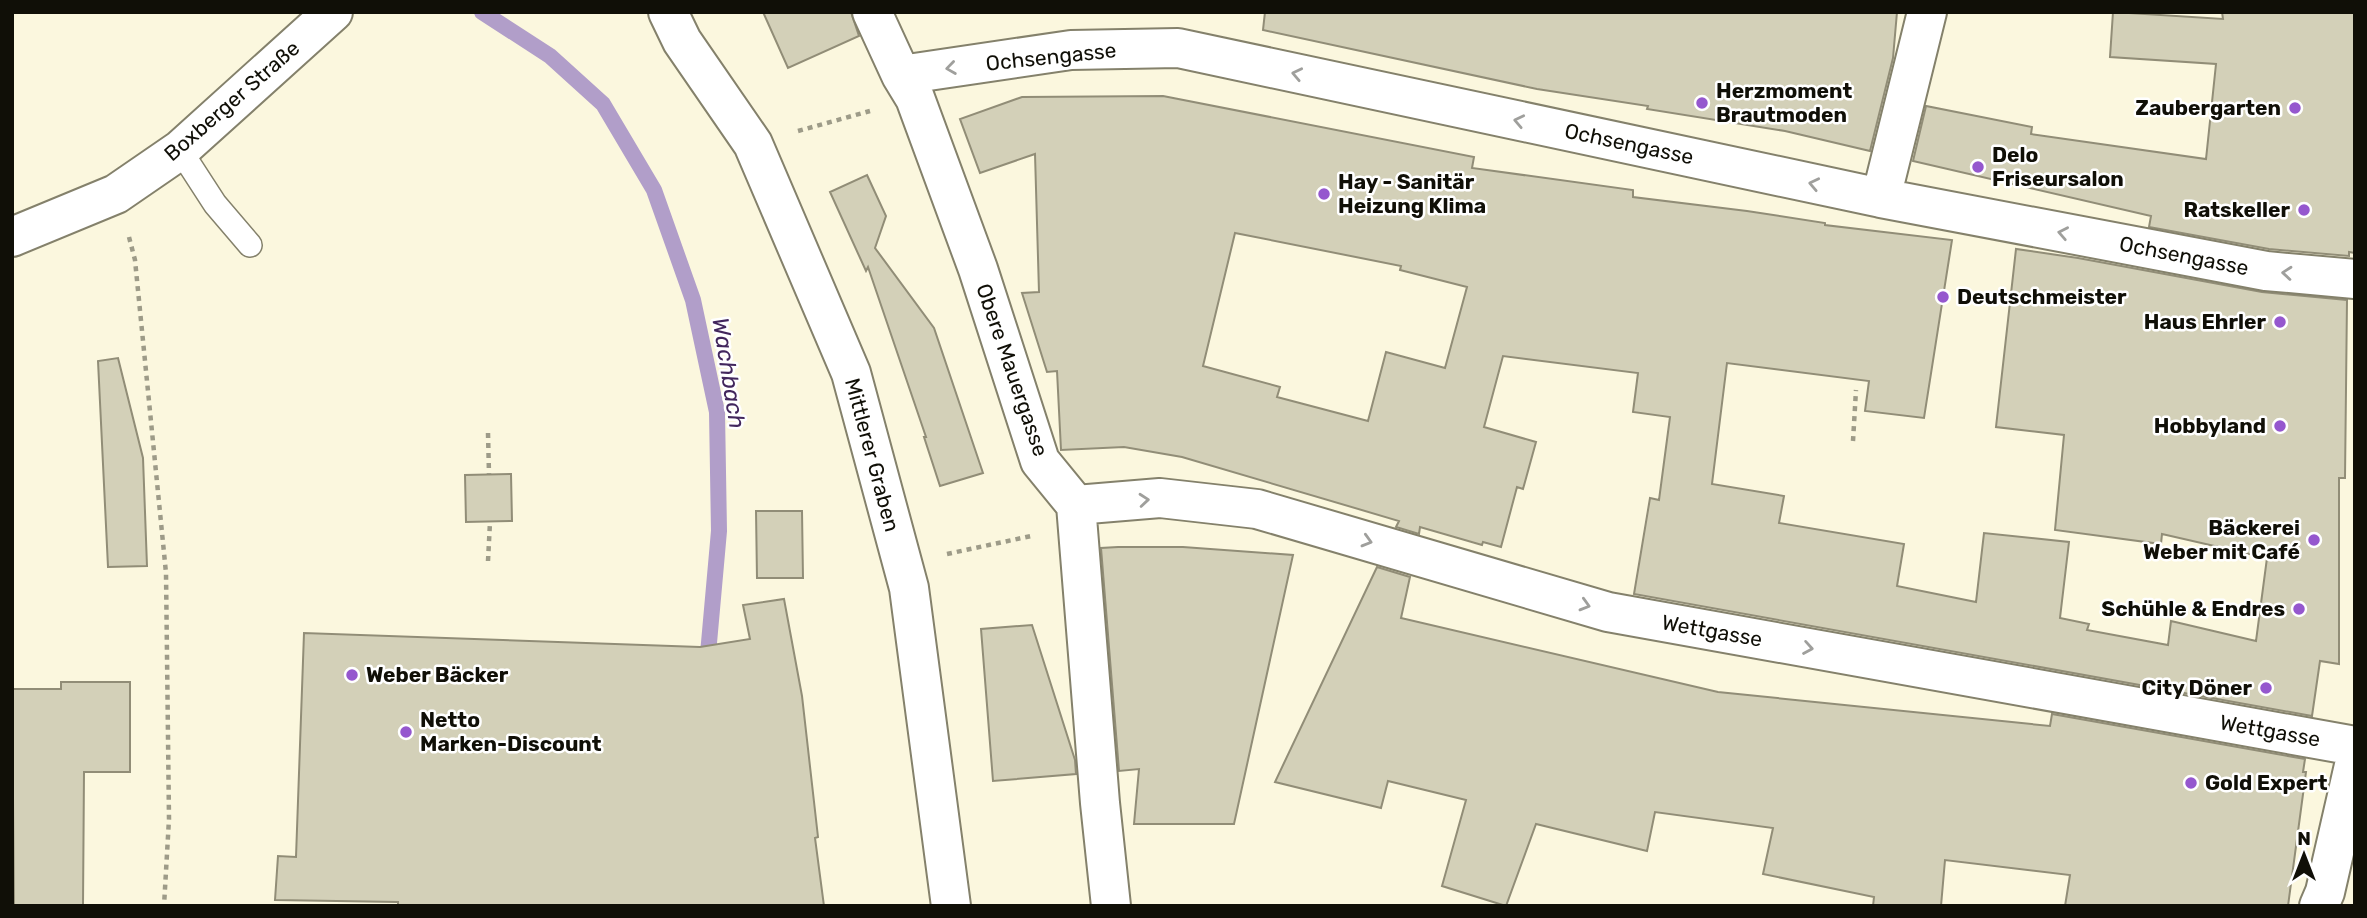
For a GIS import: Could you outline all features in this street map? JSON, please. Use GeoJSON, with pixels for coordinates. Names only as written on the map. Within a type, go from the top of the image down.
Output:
{"type":"FeatureCollection","features":[{"type":"Feature","properties":{"kind":"street","name":"Boxberger Straße"},"geometry":{"type":"LineString","coordinates":[[12,237],[116,194],[180,150],[333,12]]}},
{"type":"Feature","properties":{"kind":"street","name":"Mittlerer Graben"},"geometry":{"type":"LineString","coordinates":[[646,12],[675,27],[753,144],[851,373],[909,588],[951,906]]}},
{"type":"Feature","properties":{"kind":"street","name":"Obere Mauergasse"},"geometry":{"type":"LineString","coordinates":[[872,12],[901,75],[915,98],[978,269],[1040,461],[1077,515]]}},
{"type":"Feature","properties":{"kind":"street"},"geometry":{"type":"LineString","coordinates":[[1881,198],[1927,12]]}},
{"type":"Feature","properties":{"kind":"street","name":"Ochsengasse"},"geometry":{"type":"LineString","coordinates":[[901,75],[1071,50],[1178,48],[1881,198],[2266,271],[2355,279]]}},
{"type":"Feature","properties":{"kind":"street","name":"Wettgasse"},"geometry":{"type":"LineString","coordinates":[[1077,515],[1160,498],[1257,509],[1608,612],[2355,746]]}},
{"type":"Feature","properties":{"kind":"street"},"geometry":{"type":"LineString","coordinates":[[1077,515],[1111,906]]}},
{"type":"Feature","properties":{"kind":"street"},"geometry":{"type":"LineString","coordinates":[[2319,906],[2325,892],[2355,761]]}},
{"type":"Feature","properties":{"kind":"lane"},"geometry":{"type":"LineString","coordinates":[[180,150],[215,204],[250,245]]}},
{"type":"Feature","properties":{"kind":"path"},"geometry":{"type":"LineString","coordinates":[[116,194],[135,260],[166,573],[169,818],[164,906]]}},
{"type":"Feature","properties":{"kind":"path"},"geometry":{"type":"LineString","coordinates":[[1853,441],[1857,390]]}},
{"type":"Feature","properties":{"kind":"path"},"geometry":{"type":"LineString","coordinates":[[488,433],[489,474]]}},
{"type":"Feature","properties":{"kind":"path"},"geometry":{"type":"LineString","coordinates":[[969,550],[1077,515]]}},
{"type":"Feature","properties":{"kind":"path"},"geometry":{"type":"LineString","coordinates":[[488,561],[490,522]]}},
{"type":"Feature","properties":{"kind":"building"},"geometry":{"type":"Polygon","coordinates":[[[763,12],[851,12],[859,36],[788,68],[763,12]]]}},
{"type":"Feature","properties":{"kind":"building"},"geometry":{"type":"Polygon","coordinates":[[[1265,12],[1897,12],[1893,58],[1870,151],[1785,131],[1537,89],[1263,30],[1265,12]]]}},
{"type":"Feature","properties":{"kind":"building"},"geometry":{"type":"Polygon","coordinates":[[[2113,12],[2223,19],[2222,12],[2355,12],[2355,253],[2349,252],[2349,256],[2269,249],[2149,227],[2151,216],[1913,161],[1926,106],[2032,127],[2031,134],[2206,159],[2216,64],[2110,57],[2113,12]]]}},
{"type":"Feature","properties":{"kind":"building"},"geometry":{"type":"Polygon","coordinates":[[[1163,96],[1474,157],[1472,168],[1633,190],[1633,197],[1747,211],[1825,225],[1952,240],[1924,418],[1865,411],[1869,381],[1727,363],[1712,484],[1784,496],[1779,523],[1904,544],[1897,586],[1976,602],[1984,533],[2069,542],[2060,618],[2089,624],[2087,630],[2168,645],[2171,621],[2256,641],[2267,558],[2162,534],[2161,544],[2055,530],[2064,435],[1996,427],[2016,249],[2262,292],[2347,300],[2345,478],[2339,478],[2339,664],[2320,661],[2312,716],[1634,594],[1650,498],[1659,500],[1670,417],[1633,412],[1638,373],[1503,356],[1484,427],[1536,442],[1523,489],[1517,487],[1501,547],[1483,542],[1482,545],[1420,527],[1419,534],[1396,527],[1399,521],[1182,457],[1124,447],[1061,450],[1057,371],[1047,372],[1022,293],[1039,292],[1035,154],[980,173],[960,119],[1022,97],[1163,96]],[[1235,233],[1203,366],[1280,387],[1277,397],[1368,421],[1386,352],[1445,368],[1467,287],[1400,270],[1401,266],[1235,233]]]}},
{"type":"Feature","properties":{"kind":"building"},"geometry":{"type":"Polygon","coordinates":[[[867,175],[886,216],[875,248],[934,328],[983,473],[940,486],[868,267],[866,271],[830,192],[867,175]]]}},
{"type":"Feature","properties":{"kind":"building"},"geometry":{"type":"Polygon","coordinates":[[[118,358],[143,458],[147,566],[108,567],[98,361],[118,358]]]}},
{"type":"Feature","properties":{"kind":"building"},"geometry":{"type":"Polygon","coordinates":[[[511,474],[512,521],[466,522],[465,475],[511,474]]]}},
{"type":"Feature","properties":{"kind":"building"},"geometry":{"type":"Polygon","coordinates":[[[756,511],[802,511],[803,578],[757,578],[756,511]]]}},
{"type":"Feature","properties":{"kind":"building"},"geometry":{"type":"Polygon","coordinates":[[[1183,547],[1293,555],[1234,824],[1134,824],[1139,769],[1119,771],[1101,548],[1183,547]]]}},
{"type":"Feature","properties":{"kind":"building"},"geometry":{"type":"Polygon","coordinates":[[[1377,567],[1410,577],[1401,618],[1718,692],[2050,726],[2052,714],[2305,759],[2303,772],[2306,772],[2288,906],[2065,906],[2070,875],[1945,860],[1941,906],[1873,906],[1874,897],[1763,874],[1773,828],[1655,812],[1647,851],[1536,824],[1506,906],[1442,886],[1466,800],[1388,781],[1381,808],[1275,782],[1377,567]]]}},
{"type":"Feature","properties":{"kind":"building"},"geometry":{"type":"Polygon","coordinates":[[[784,599],[802,696],[824,906],[398,906],[398,902],[275,900],[278,856],[296,857],[304,633],[700,647],[750,639],[743,605],[784,599]]]}},
{"type":"Feature","properties":{"kind":"building"},"geometry":{"type":"Polygon","coordinates":[[[1032,625],[1075,760],[1076,774],[993,781],[981,629],[1032,625]]]}},
{"type":"Feature","properties":{"kind":"building"},"geometry":{"type":"Polygon","coordinates":[[[61,682],[130,682],[130,772],[84,772],[83,906],[14,906],[12,689],[61,689],[61,682]]]}},
{"type":"Feature","properties":{"kind":"waterway","name":"Wachbach"},"geometry":{"type":"LineString","coordinates":[[482,12],[550,56],[603,104],[654,190],[693,300],[717,412],[719,531],[707,665]]}},
{"type":"Feature","properties":{"kind":"place","name":"Herzmoment Brautmoden"},"geometry":{"type":"Point","coordinates":[1702,103]}},
{"type":"Feature","properties":{"kind":"place","name":"Zaubergarten"},"geometry":{"type":"Point","coordinates":[2295,108]}},
{"type":"Feature","properties":{"kind":"place","name":"Delo Friseursalon"},"geometry":{"type":"Point","coordinates":[1978,167]}},
{"type":"Feature","properties":{"kind":"place","name":"Hay - Sanitär Heizung Klima"},"geometry":{"type":"Point","coordinates":[1324,194]}},
{"type":"Feature","properties":{"kind":"place","name":"Ratskeller"},"geometry":{"type":"Point","coordinates":[2304,210]}},
{"type":"Feature","properties":{"kind":"place","name":"Deutschmeister"},"geometry":{"type":"Point","coordinates":[1943,297]}},
{"type":"Feature","properties":{"kind":"place","name":"Haus Ehrler"},"geometry":{"type":"Point","coordinates":[2280,322]}},
{"type":"Feature","properties":{"kind":"place","name":"Hobbyland"},"geometry":{"type":"Point","coordinates":[2280,426]}},
{"type":"Feature","properties":{"kind":"place","name":"Bäckerei Weber mit Café"},"geometry":{"type":"Point","coordinates":[2314,540]}},
{"type":"Feature","properties":{"kind":"place","name":"Schühle & Endres"},"geometry":{"type":"Point","coordinates":[2299,609]}},
{"type":"Feature","properties":{"kind":"place","name":"Weber Bäcker"},"geometry":{"type":"Point","coordinates":[352,675]}},
{"type":"Feature","properties":{"kind":"place","name":"City Döner"},"geometry":{"type":"Point","coordinates":[2266,688]}},
{"type":"Feature","properties":{"kind":"place","name":"Netto Marken-Discount"},"geometry":{"type":"Point","coordinates":[406,732]}},
{"type":"Feature","properties":{"kind":"place","name":"Gold Expert"},"geometry":{"type":"Point","coordinates":[2191,783]}}]}
